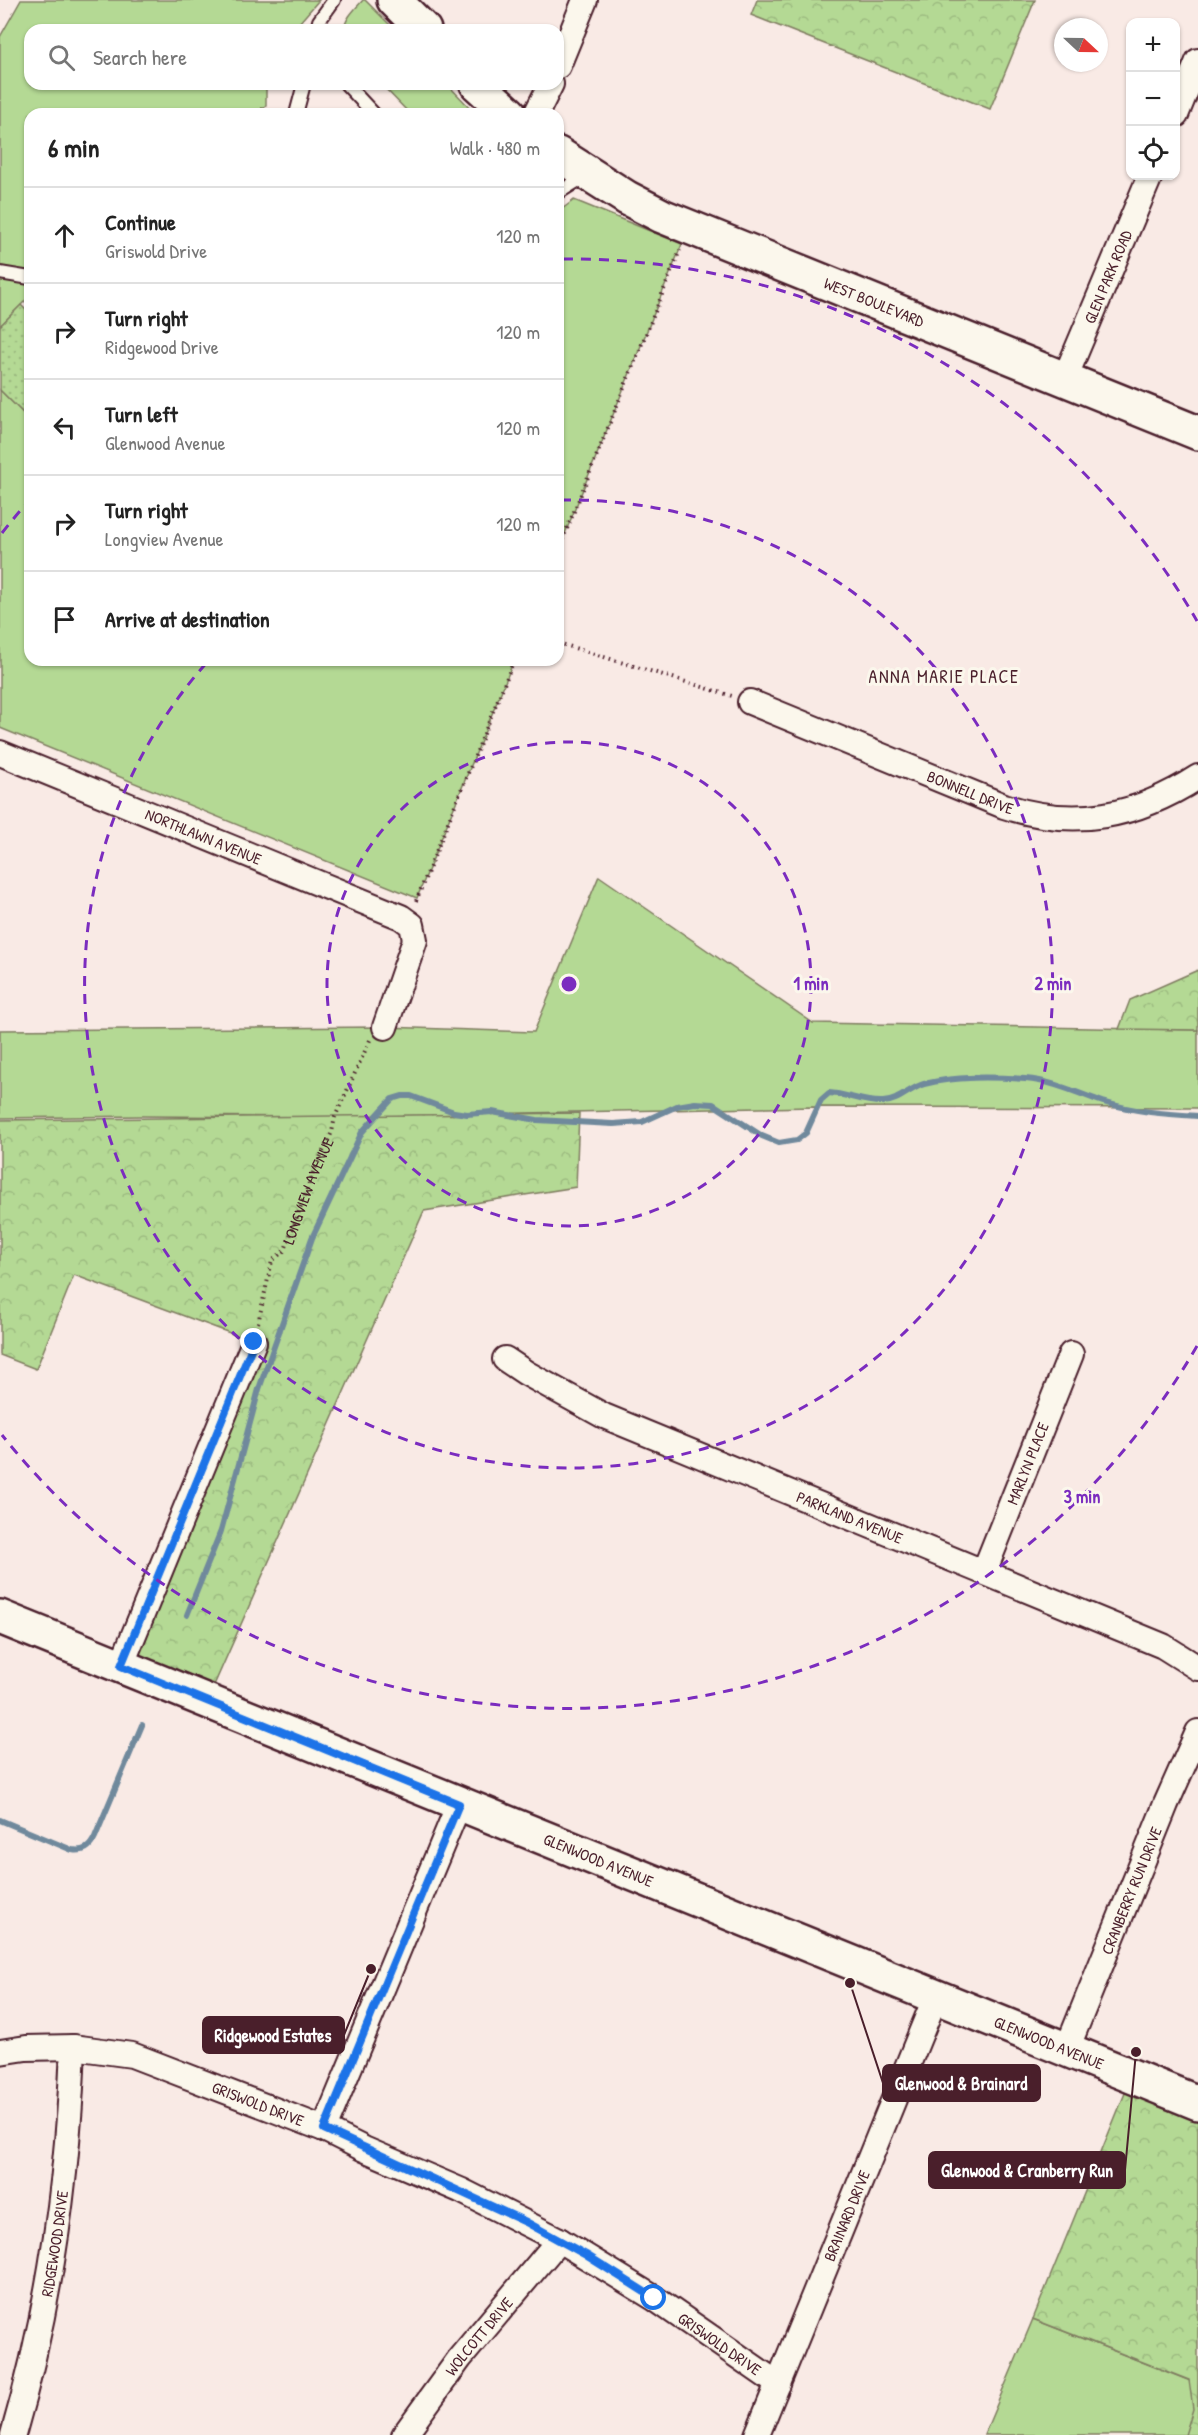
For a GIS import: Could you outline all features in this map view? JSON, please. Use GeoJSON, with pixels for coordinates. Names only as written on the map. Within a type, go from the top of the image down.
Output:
{"type":"FeatureCollection","features":[{"type":"Feature","properties":{"kind":"street"},"geometry":{"type":"LineString","coordinates":[[394,0],[418,24]]}},
{"type":"Feature","properties":{"kind":"street"},"geometry":{"type":"LineString","coordinates":[[564,51],[585,0]]}},
{"type":"Feature","properties":{"kind":"street"},"geometry":{"type":"LineString","coordinates":[[1180,105],[1198,61]]}},
{"type":"Feature","properties":{"kind":"street"},"geometry":{"type":"LineString","coordinates":[[484,90],[503,108]]}},
{"type":"Feature","properties":{"kind":"street"},"geometry":{"type":"LineString","coordinates":[[539,108],[547,90]]}},
{"type":"Feature","properties":{"kind":"street","name":"WEST BOULEVARD"},"geometry":{"type":"LineString","coordinates":[[564,158],[587,174],[662,216],[1198,433]]}},
{"type":"Feature","properties":{"kind":"street","name":"GLEN PARK ROAD"},"geometry":{"type":"LineString","coordinates":[[1065,378],[1148,180]]}},
{"type":"Feature","properties":{"kind":"street","name":"BONNELL DRIVE"},"geometry":{"type":"LineString","coordinates":[[750,702],[1004,806],[1047,816],[1079,818],[1140,808],[1173,793],[1198,777]]}},
{"type":"Feature","properties":{"kind":"street","name":"NORTHLAWN AVENUE"},"geometry":{"type":"LineString","coordinates":[[0,753],[357,898],[407,922]]}},
{"type":"Feature","properties":{"kind":"street"},"geometry":{"type":"LineString","coordinates":[[385,1027],[415,940],[412,925],[407,922]]}},
{"type":"Feature","properties":{"kind":"street"},"geometry":{"type":"LineString","coordinates":[[121,1666],[254,1342]]}},
{"type":"Feature","properties":{"kind":"street","name":"MARLYN PLACE"},"geometry":{"type":"LineString","coordinates":[[984,1572],[1071,1354]]}},
{"type":"Feature","properties":{"kind":"street","name":"PARKLAND AVENUE"},"geometry":{"type":"LineString","coordinates":[[505,1359],[536,1379],[604,1416],[1164,1646],[1198,1668]]}},
{"type":"Feature","properties":{"kind":"street","name":"GLENWOOD AVENUE"},"geometry":{"type":"LineString","coordinates":[[0,1617],[1198,2103]]}},
{"type":"Feature","properties":{"kind":"street","name":"CRANBERRY RUN DRIVE"},"geometry":{"type":"LineString","coordinates":[[1067,2049],[1166,1804],[1198,1732]]}},
{"type":"Feature","properties":{"kind":"street"},"geometry":{"type":"LineString","coordinates":[[324,2129],[459,1804]]}},
{"type":"Feature","properties":{"kind":"street","name":"BRAINARD DRIVE"},"geometry":{"type":"LineString","coordinates":[[757,2435],[936,1996]]}},
{"type":"Feature","properties":{"kind":"street","name":"GRISWOLD DRIVE"},"geometry":{"type":"LineString","coordinates":[[0,2052],[26,2048],[73,2047],[132,2055],[324,2129],[364,2149],[460,2190],[559,2240],[654,2298],[778,2384]]}},
{"type":"Feature","properties":{"kind":"street","name":"RIDGEWOOD DRIVE"},"geometry":{"type":"LineString","coordinates":[[13,2435],[37,2347],[59,2226],[66,2172],[73,2047]]}},
{"type":"Feature","properties":{"kind":"street","name":"WOLCOTT DRIVE"},"geometry":{"type":"LineString","coordinates":[[405,2435],[460,2358],[559,2240]]}},
{"type":"Feature","properties":{"kind":"lane"},"geometry":{"type":"LineString","coordinates":[[319,24],[334,0]]}},
{"type":"Feature","properties":{"kind":"lane"},"geometry":{"type":"LineString","coordinates":[[298,108],[302,90]]}},
{"type":"Feature","properties":{"kind":"lane"},"geometry":{"type":"LineString","coordinates":[[352,90],[368,108]]}},
{"type":"Feature","properties":{"kind":"lane"},"geometry":{"type":"LineString","coordinates":[[564,189],[587,174]]}},
{"type":"Feature","properties":{"kind":"lane"},"geometry":{"type":"LineString","coordinates":[[0,273],[24,277]]}},
{"type":"Feature","properties":{"kind":"path"},"geometry":{"type":"LineString","coordinates":[[564,536],[682,244]]}},
{"type":"Feature","properties":{"kind":"path"},"geometry":{"type":"LineString","coordinates":[[564,646],[750,702]]}},
{"type":"Feature","properties":{"kind":"path"},"geometry":{"type":"LineString","coordinates":[[407,922],[512,666]]}},
{"type":"Feature","properties":{"kind":"path","name":"LONGVIEW AVENUE"},"geometry":{"type":"LineString","coordinates":[[254,1342],[272,1261],[285,1250],[312,1175],[332,1132],[335,1117],[366,1048],[377,1029],[385,1027]]}},
{"type":"Feature","properties":{"kind":"green space"},"geometry":{"type":"Polygon","coordinates":[[[21,0],[319,0],[298,24],[24,24],[24,90],[266,90],[266,106],[264,108],[24,108],[24,302],[0,326],[0,37],[21,0]]]}},
{"type":"Feature","properties":{"kind":"green space"},"geometry":{"type":"Polygon","coordinates":[[[365,0],[389,24],[346,24],[354,10],[365,0]]]}},
{"type":"Feature","properties":{"kind":"green space"},"geometry":{"type":"Polygon","coordinates":[[[757,0],[1035,0],[990,109],[751,15],[757,0]]]}},
{"type":"Feature","properties":{"kind":"green space"},"geometry":{"type":"Polygon","coordinates":[[[387,90],[453,90],[470,108],[404,108],[387,90]]]}},
{"type":"Feature","properties":{"kind":"green space"},"geometry":{"type":"Polygon","coordinates":[[[574,200],[682,244],[564,536],[564,208],[574,200]]]}},
{"type":"Feature","properties":{"kind":"green space"},"geometry":{"type":"Polygon","coordinates":[[[21,305],[24,308],[24,414],[0,390],[0,326],[21,305]]]}},
{"type":"Feature","properties":{"kind":"green space"},"geometry":{"type":"Polygon","coordinates":[[[0,390],[24,414],[24,666],[512,666],[417,898],[0,728],[0,390]]]}},
{"type":"Feature","properties":{"kind":"green space"},"geometry":{"type":"Polygon","coordinates":[[[599,876],[813,1023],[1198,1030],[1198,1108],[812,1107],[335,1117],[0,1118],[0,1030],[385,1027],[534,1032],[599,876]]]}},
{"type":"Feature","properties":{"kind":"green space"},"geometry":{"type":"Polygon","coordinates":[[[1198,970],[1198,1030],[1119,1029],[1130,1000],[1198,970]]]}},
{"type":"Feature","properties":{"kind":"green space"},"geometry":{"type":"Polygon","coordinates":[[[579,1113],[576,1187],[424,1211],[207,1701],[121,1666],[254,1342],[74,1275],[36,1369],[0,1355],[0,1120],[579,1113]]]}},
{"type":"Feature","properties":{"kind":"green space"},"geometry":{"type":"Polygon","coordinates":[[[1132,2076],[1198,2103],[1198,2435],[1185,2435],[1193,2409],[1189,2380],[1033,2319],[1132,2076]]]}},
{"type":"Feature","properties":{"kind":"green space"},"geometry":{"type":"Polygon","coordinates":[[[1033,2319],[1198,2384],[1198,2435],[984,2435],[1033,2319]]]}},
{"type":"Feature","properties":{"kind":"waterway"},"geometry":{"type":"LineString","coordinates":[[187,1615],[221,1531],[259,1389],[312,1238],[362,1132],[392,1099],[411,1096],[454,1112],[467,1114],[492,1112],[537,1120],[613,1124],[642,1122],[677,1106],[695,1103],[713,1104],[762,1136],[779,1143],[797,1140],[806,1133],[821,1100],[829,1093],[883,1102],[894,1100],[924,1084],[961,1078],[1035,1080],[1127,1108],[1198,1116]]}},
{"type":"Feature","properties":{"kind":"waterway"},"geometry":{"type":"LineString","coordinates":[[0,1820],[72,1850],[86,1848],[95,1837],[142,1725]]}},
{"type":"Feature","properties":{"kind":"place","name":"Ridgewood Estates"},"geometry":{"type":"Point","coordinates":[371,1969]}},
{"type":"Feature","properties":{"kind":"place","name":"Glenwood & Brainard"},"geometry":{"type":"Point","coordinates":[850,1983]}},
{"type":"Feature","properties":{"kind":"place","name":"Glenwood & Cranberry Run"},"geometry":{"type":"Point","coordinates":[1136,2052]}},
{"type":"Feature","properties":{"kind":"district","name":"ANNA MARIE PLACE"},"geometry":{"type":"Point","coordinates":[944,677]}},
{"type":"Feature","properties":{"kind":"route"},"geometry":{"type":"LineString","coordinates":[[254,1342],[121,1666],[459,1804],[324,2129],[526,2222],[586,2255],[654,2298]]}}]}
